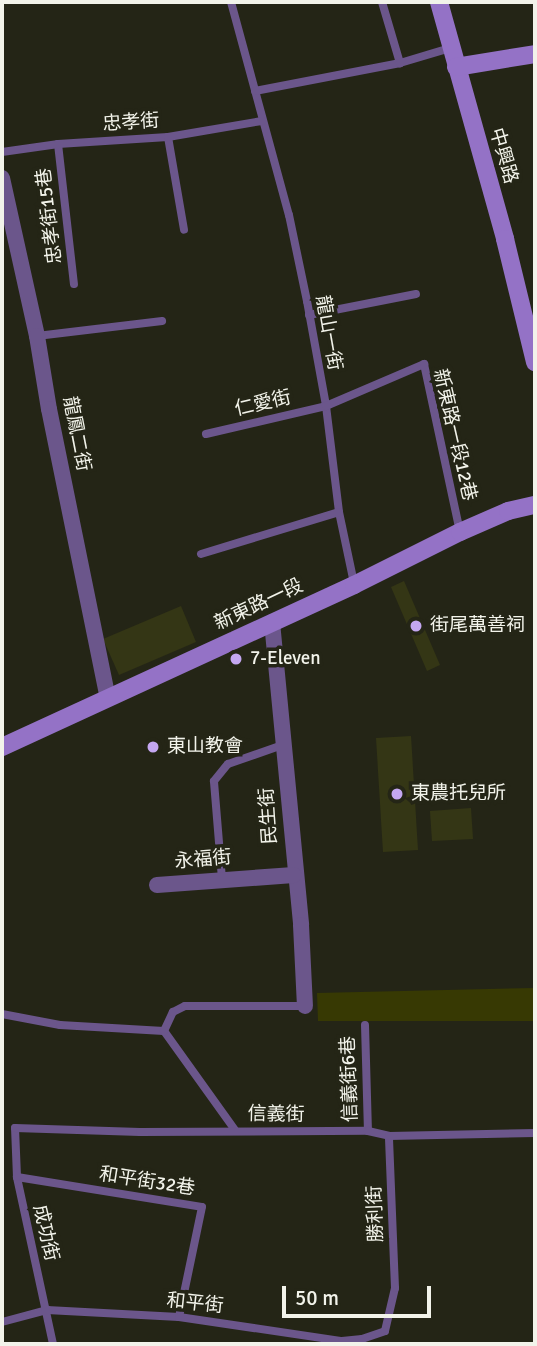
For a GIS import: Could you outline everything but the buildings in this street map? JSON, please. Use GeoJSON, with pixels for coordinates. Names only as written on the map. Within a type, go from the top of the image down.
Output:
{"type":"FeatureCollection","features":[{"type":"Feature","properties":{"kind":"street","name":"中興路"},"geometry":{"type":"LineString","coordinates":[[439,2],[505,239],[535,362]]}},
{"type":"Feature","properties":{"kind":"street"},"geometry":{"type":"LineString","coordinates":[[456,67],[535,54]]}},
{"type":"Feature","properties":{"kind":"street","name":"龍鳳二街"},"geometry":{"type":"LineString","coordinates":[[3,188],[37,336],[49,410],[108,698]]}},
{"type":"Feature","properties":{"kind":"street","name":"新東路一段"},"geometry":{"type":"LineString","coordinates":[[2,747],[355,585],[460,532],[508,511],[535,505]]}},
{"type":"Feature","properties":{"kind":"street","name":"民生街"},"geometry":{"type":"LineString","coordinates":[[272,622],[285,744],[294,874],[301,925],[305,1006]]}},
{"type":"Feature","properties":{"kind":"street","name":"永福街"},"geometry":{"type":"LineString","coordinates":[[157,885],[294,874]]}},
{"type":"Feature","properties":{"kind":"lane","name":"龍山一街"},"geometry":{"type":"LineString","coordinates":[[231,2],[289,215],[326,406],[339,512],[355,585]]}},
{"type":"Feature","properties":{"kind":"lane"},"geometry":{"type":"LineString","coordinates":[[382,2],[400,63]]}},
{"type":"Feature","properties":{"kind":"lane"},"geometry":{"type":"LineString","coordinates":[[255,91],[400,63],[450,48]]}},
{"type":"Feature","properties":{"kind":"lane","name":"忠孝街"},"geometry":{"type":"LineString","coordinates":[[2,152],[58,144],[169,137],[262,121]]}},
{"type":"Feature","properties":{"kind":"lane"},"geometry":{"type":"LineString","coordinates":[[169,137],[184,230]]}},
{"type":"Feature","properties":{"kind":"lane","name":"忠孝街15巷"},"geometry":{"type":"LineString","coordinates":[[58,144],[74,284]]}},
{"type":"Feature","properties":{"kind":"lane"},"geometry":{"type":"LineString","coordinates":[[309,315],[416,294]]}},
{"type":"Feature","properties":{"kind":"lane"},"geometry":{"type":"LineString","coordinates":[[37,336],[162,321]]}},
{"type":"Feature","properties":{"kind":"lane","name":"新東路一段12巷"},"geometry":{"type":"LineString","coordinates":[[326,406],[424,364],[460,532]]}},
{"type":"Feature","properties":{"kind":"lane","name":"仁愛街"},"geometry":{"type":"LineString","coordinates":[[206,434],[326,406]]}},
{"type":"Feature","properties":{"kind":"lane"},"geometry":{"type":"LineString","coordinates":[[201,554],[339,512]]}},
{"type":"Feature","properties":{"kind":"lane"},"geometry":{"type":"LineString","coordinates":[[222,879],[214,780],[228,764],[285,744]]}},
{"type":"Feature","properties":{"kind":"lane"},"geometry":{"type":"LineString","coordinates":[[164,1031],[173,1012],[185,1006],[305,1006]]}},
{"type":"Feature","properties":{"kind":"lane"},"geometry":{"type":"LineString","coordinates":[[2,1014],[60,1025],[164,1031]]}},
{"type":"Feature","properties":{"kind":"lane","name":"信義街6巷"},"geometry":{"type":"LineString","coordinates":[[365,1025],[368,1131]]}},
{"type":"Feature","properties":{"kind":"lane"},"geometry":{"type":"LineString","coordinates":[[164,1031],[235,1130]]}},
{"type":"Feature","properties":{"kind":"lane","name":"信義街"},"geometry":{"type":"LineString","coordinates":[[15,1128],[140,1132],[368,1131],[388,1136],[535,1133]]}},
{"type":"Feature","properties":{"kind":"lane","name":"成功街"},"geometry":{"type":"LineString","coordinates":[[15,1128],[17,1177],[53,1344]]}},
{"type":"Feature","properties":{"kind":"lane","name":"勝利街"},"geometry":{"type":"LineString","coordinates":[[385,1331],[395,1288],[388,1136]]}},
{"type":"Feature","properties":{"kind":"lane","name":"和平街32巷"},"geometry":{"type":"LineString","coordinates":[[17,1177],[202,1207],[179,1317]]}},
{"type":"Feature","properties":{"kind":"lane","name":"和平街"},"geometry":{"type":"LineString","coordinates":[[2,1322],[47,1310],[179,1317],[342,1340],[362,1339],[385,1331]]}},
{"type":"Feature","properties":{"kind":"lane"},"geometry":{"type":"LineString","coordinates":[[286,1344],[288,1332]]}},
{"type":"Feature","properties":{"kind":"shaded area"},"geometry":{"type":"Polygon","coordinates":[[[535,988],[535,1021],[318,1021],[317,993],[535,988]]]}},
{"type":"Feature","properties":{"kind":"place","name":"街尾萬善祠"},"geometry":{"type":"Point","coordinates":[416,626]}},
{"type":"Feature","properties":{"kind":"place","name":"7-Eleven"},"geometry":{"type":"Point","coordinates":[236,659]}},
{"type":"Feature","properties":{"kind":"place","name":"東山教會"},"geometry":{"type":"Point","coordinates":[153,747]}},
{"type":"Feature","properties":{"kind":"place","name":"東農托兒所"},"geometry":{"type":"Point","coordinates":[397,794]}}]}
